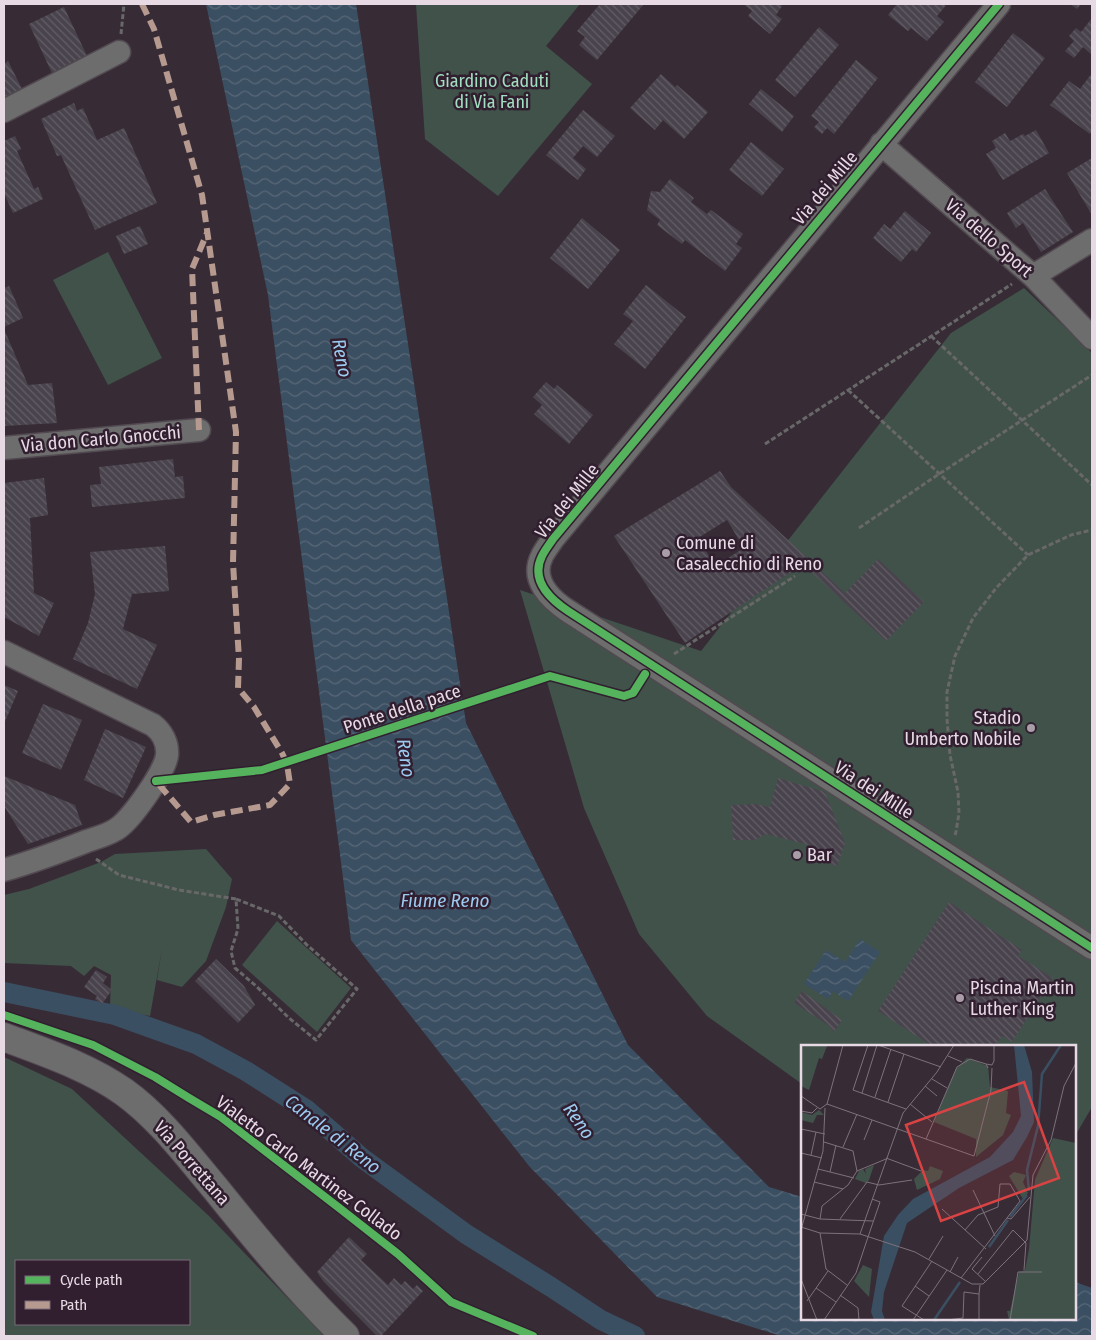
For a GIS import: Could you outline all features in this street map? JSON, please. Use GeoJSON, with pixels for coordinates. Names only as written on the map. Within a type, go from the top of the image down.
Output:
{"type":"FeatureCollection","features":[{"type":"Feature","properties":{"kind":"main road","name":"Via Porrettana"},"geometry":{"type":"LineString","coordinates":[[4,1037],[51,1055],[98,1077],[123,1091],[144,1108],[194,1163],[273,1257],[345,1336]]}},
{"type":"Feature","properties":{"kind":"street","name":"Via dei Mille"},"geometry":{"type":"LineString","coordinates":[[1000,4],[881,144],[553,539],[541,557],[540,578],[547,594],[558,604],[1092,948]]}},
{"type":"Feature","properties":{"kind":"street"},"geometry":{"type":"LineString","coordinates":[[4,111],[119,52]]}},
{"type":"Feature","properties":{"kind":"street","name":"Via dello Sport"},"geometry":{"type":"LineString","coordinates":[[881,144],[1025,279],[1092,338]]}},
{"type":"Feature","properties":{"kind":"street"},"geometry":{"type":"LineString","coordinates":[[1025,279],[1092,240]]}},
{"type":"Feature","properties":{"kind":"street","name":"Via don Carlo Gnocchi"},"geometry":{"type":"LineString","coordinates":[[4,448],[199,430]]}},
{"type":"Feature","properties":{"kind":"street"},"geometry":{"type":"LineString","coordinates":[[4,652],[153,725],[161,732],[167,754],[156,781],[129,817],[116,830],[51,856],[4,870]]}},
{"type":"Feature","properties":{"kind":"path"},"geometry":{"type":"LineString","coordinates":[[119,52],[124,4]]}},
{"type":"Feature","properties":{"kind":"path"},"geometry":{"type":"LineString","coordinates":[[765,444],[931,336],[1025,279]]}},
{"type":"Feature","properties":{"kind":"path"},"geometry":{"type":"LineString","coordinates":[[931,336],[1092,485]]}},
{"type":"Feature","properties":{"kind":"path"},"geometry":{"type":"LineString","coordinates":[[859,528],[1092,375]]}},
{"type":"Feature","properties":{"kind":"path"},"geometry":{"type":"LineString","coordinates":[[848,390],[1028,555]]}},
{"type":"Feature","properties":{"kind":"path"},"geometry":{"type":"LineString","coordinates":[[942,852],[956,832],[960,813],[958,792],[950,755],[947,719],[947,692],[955,656],[973,618],[997,587],[1028,555],[1071,535],[1092,530]]}},
{"type":"Feature","properties":{"kind":"path"},"geometry":{"type":"LineString","coordinates":[[672,655],[795,576]]}},
{"type":"Feature","properties":{"kind":"path"},"geometry":{"type":"LineString","coordinates":[[83,843],[96,859],[119,875],[179,890],[236,899],[279,916],[307,945],[356,989],[316,1040],[235,968],[232,951],[238,929],[236,899]]}},
{"type":"Feature","properties":{"kind":"green space","name":"Giardino Caduti di Via Fani"},"geometry":{"type":"Polygon","coordinates":[[[416,4],[580,4],[546,46],[592,84],[498,196],[425,139],[416,4]]]}},
{"type":"Feature","properties":{"kind":"green space"},"geometry":{"type":"Polygon","coordinates":[[[108,252],[162,358],[108,385],[53,280],[108,252]]]}},
{"type":"Feature","properties":{"kind":"green space"},"geometry":{"type":"Polygon","coordinates":[[[1024,288],[1092,353],[1092,1107],[1076,1134],[1076,1045],[801,1045],[801,1083],[707,1016],[639,934],[584,808],[520,590],[701,651],[951,333],[1024,288]]]}},
{"type":"Feature","properties":{"kind":"green space"},"geometry":{"type":"Polygon","coordinates":[[[206,849],[232,879],[226,907],[206,961],[182,987],[157,980],[162,949],[150,1016],[110,1008],[111,975],[94,966],[84,976],[71,966],[4,963],[4,895],[29,889],[101,862],[115,854],[206,849]]]}},
{"type":"Feature","properties":{"kind":"green space"},"geometry":{"type":"Polygon","coordinates":[[[277,921],[351,988],[317,1032],[242,965],[277,921]]]}},
{"type":"Feature","properties":{"kind":"green space"},"geometry":{"type":"Polygon","coordinates":[[[4,1057],[72,1089],[209,1216],[324,1336],[4,1336],[4,1057]]]}},
{"type":"Feature","properties":{"kind":"water","name":"Fiume Reno"},"geometry":{"type":"Polygon","coordinates":[[[206,4],[356,4],[466,723],[628,1045],[769,1187],[801,1197],[801,1320],[1076,1320],[1076,1282],[1092,1288],[1092,1336],[781,1336],[657,1297],[529,1166],[351,940],[268,295],[206,4]]]}},
{"type":"Feature","properties":{"kind":"water"},"geometry":{"type":"Polygon","coordinates":[[[860,939],[880,952],[848,1001],[833,991],[828,999],[804,984],[826,950],[845,962],[860,939]]]}},
{"type":"Feature","properties":{"kind":"building"},"geometry":{"type":"Polygon","coordinates":[[[600,4],[644,4],[597,60],[579,45],[585,37],[577,31],[600,4]]]}},
{"type":"Feature","properties":{"kind":"building"},"geometry":{"type":"Polygon","coordinates":[[[743,4],[779,4],[782,6],[776,15],[782,19],[770,34],[748,16],[752,11],[743,4]]]}},
{"type":"Feature","properties":{"kind":"building"},"geometry":{"type":"Polygon","coordinates":[[[897,4],[947,4],[937,16],[944,22],[927,41],[911,28],[908,31],[888,15],[897,4]]]}},
{"type":"Feature","properties":{"kind":"building"},"geometry":{"type":"Polygon","coordinates":[[[1070,4],[1081,4],[1077,9],[1070,4]]]}},
{"type":"Feature","properties":{"kind":"building"},"geometry":{"type":"Polygon","coordinates":[[[64,7],[87,56],[52,73],[29,24],[64,7]]]}},
{"type":"Feature","properties":{"kind":"building"},"geometry":{"type":"Polygon","coordinates":[[[1092,18],[1092,52],[1091,54],[1083,47],[1074,58],[1065,51],[1074,41],[1069,36],[1076,28],[1081,32],[1092,18]]]}},
{"type":"Feature","properties":{"kind":"building"},"geometry":{"type":"Polygon","coordinates":[[[819,27],[839,45],[795,97],[775,80],[819,27]]]}},
{"type":"Feature","properties":{"kind":"building"},"geometry":{"type":"Polygon","coordinates":[[[1013,33],[1045,58],[1007,107],[975,82],[1013,33]]]}},
{"type":"Feature","properties":{"kind":"building"},"geometry":{"type":"Polygon","coordinates":[[[856,60],[878,78],[834,134],[827,128],[822,134],[814,127],[819,122],[811,116],[856,60]]]}},
{"type":"Feature","properties":{"kind":"building"},"geometry":{"type":"Polygon","coordinates":[[[8,61],[22,89],[4,98],[4,64],[8,61]]]}},
{"type":"Feature","properties":{"kind":"building"},"geometry":{"type":"Polygon","coordinates":[[[1092,73],[1092,131],[1090,134],[1050,105],[1069,81],[1080,89],[1092,73]]]}},
{"type":"Feature","properties":{"kind":"building"},"geometry":{"type":"Polygon","coordinates":[[[661,74],[675,87],[677,85],[708,112],[684,139],[663,120],[655,130],[630,108],[661,74]]]}},
{"type":"Feature","properties":{"kind":"building"},"geometry":{"type":"Polygon","coordinates":[[[761,89],[794,116],[782,132],[749,104],[761,89]]]}},
{"type":"Feature","properties":{"kind":"building"},"geometry":{"type":"Polygon","coordinates":[[[74,103],[77,111],[83,108],[97,140],[124,128],[157,203],[95,230],[61,155],[57,156],[41,119],[74,103]]]}},
{"type":"Feature","properties":{"kind":"building"},"geometry":{"type":"Polygon","coordinates":[[[583,110],[615,136],[597,157],[583,146],[573,158],[586,169],[578,180],[546,155],[583,110]]]}},
{"type":"Feature","properties":{"kind":"building"},"geometry":{"type":"Polygon","coordinates":[[[1036,130],[1049,153],[1003,180],[986,154],[996,148],[992,141],[1005,133],[1010,141],[1036,130]]]}},
{"type":"Feature","properties":{"kind":"building"},"geometry":{"type":"Polygon","coordinates":[[[15,136],[21,149],[17,151],[34,189],[38,187],[43,199],[13,213],[4,193],[4,141],[15,136]]]}},
{"type":"Feature","properties":{"kind":"building"},"geometry":{"type":"Polygon","coordinates":[[[751,142],[784,169],[762,196],[729,170],[751,142]]]}},
{"type":"Feature","properties":{"kind":"building"},"geometry":{"type":"Polygon","coordinates":[[[1092,158],[1092,215],[1067,173],[1092,158]]]}},
{"type":"Feature","properties":{"kind":"building"},"geometry":{"type":"Polygon","coordinates":[[[670,179],[694,198],[691,202],[707,214],[711,210],[743,234],[736,244],[742,248],[725,271],[685,240],[682,244],[657,225],[660,220],[647,210],[651,191],[660,192],[670,179]]]}},
{"type":"Feature","properties":{"kind":"building"},"geometry":{"type":"Polygon","coordinates":[[[1045,189],[1073,232],[1041,252],[1023,223],[1016,228],[1007,213],[1045,189]]]}},
{"type":"Feature","properties":{"kind":"building"},"geometry":{"type":"Polygon","coordinates":[[[905,211],[931,233],[916,252],[912,249],[901,262],[873,238],[884,224],[890,229],[905,211]]]}},
{"type":"Feature","properties":{"kind":"building"},"geometry":{"type":"Polygon","coordinates":[[[582,218],[620,250],[588,289],[550,258],[582,218]]]}},
{"type":"Feature","properties":{"kind":"building"},"geometry":{"type":"Polygon","coordinates":[[[140,226],[148,244],[124,254],[116,236],[140,226]]]}},
{"type":"Feature","properties":{"kind":"building"},"geometry":{"type":"Polygon","coordinates":[[[646,285],[686,317],[645,369],[614,344],[633,321],[623,314],[646,285]]]}},
{"type":"Feature","properties":{"kind":"building"},"geometry":{"type":"Polygon","coordinates":[[[9,286],[23,318],[4,327],[4,288],[9,286]]]}},
{"type":"Feature","properties":{"kind":"building"},"geometry":{"type":"Polygon","coordinates":[[[4,329],[28,385],[52,383],[57,423],[4,426],[4,329]]]}},
{"type":"Feature","properties":{"kind":"building"},"geometry":{"type":"Polygon","coordinates":[[[546,382],[554,389],[557,385],[593,415],[569,444],[534,414],[542,405],[533,397],[546,382]]]}},
{"type":"Feature","properties":{"kind":"building"},"geometry":{"type":"Polygon","coordinates":[[[173,459],[175,477],[183,476],[185,498],[92,507],[90,485],[101,484],[99,467],[173,459]]]}},
{"type":"Feature","properties":{"kind":"building","name":"Comune di Casalecchio di Reno"},"geometry":{"type":"Polygon","coordinates":[[[720,471],[731,487],[845,593],[878,559],[924,602],[886,641],[803,564],[685,643],[614,536],[720,471]],[[727,520],[698,538],[715,566],[744,548],[727,520]]]}},
{"type":"Feature","properties":{"kind":"building"},"geometry":{"type":"Polygon","coordinates":[[[44,478],[48,515],[30,518],[34,593],[54,603],[39,636],[4,617],[4,483],[44,478]]]}},
{"type":"Feature","properties":{"kind":"building"},"geometry":{"type":"Polygon","coordinates":[[[165,546],[169,591],[132,594],[123,629],[157,645],[137,689],[73,659],[88,623],[95,594],[90,552],[165,546]]]}},
{"type":"Feature","properties":{"kind":"building"},"geometry":{"type":"Polygon","coordinates":[[[4,685],[18,691],[4,724],[4,685]]]}},
{"type":"Feature","properties":{"kind":"building"},"geometry":{"type":"Polygon","coordinates":[[[43,704],[82,720],[61,770],[22,753],[43,704]]]}},
{"type":"Feature","properties":{"kind":"building"},"geometry":{"type":"Polygon","coordinates":[[[105,729],[146,747],[123,798],[84,780],[105,729]]]}},
{"type":"Feature","properties":{"kind":"building"},"geometry":{"type":"Polygon","coordinates":[[[4,776],[75,805],[82,825],[28,844],[4,806],[4,776]]]}},
{"type":"Feature","properties":{"kind":"building"},"geometry":{"type":"Polygon","coordinates":[[[778,778],[825,792],[845,843],[837,866],[818,860],[809,845],[766,834],[755,840],[733,840],[731,805],[756,804],[770,807],[778,778]]]}},
{"type":"Feature","properties":{"kind":"building"},"geometry":{"type":"Polygon","coordinates":[[[949,902],[1022,950],[1018,956],[1053,978],[1012,1042],[1002,1036],[996,1045],[930,1045],[878,1011],[949,902]]]}},
{"type":"Feature","properties":{"kind":"building"},"geometry":{"type":"Polygon","coordinates":[[[216,959],[244,986],[255,1005],[238,1023],[195,981],[216,959]]]}},
{"type":"Feature","properties":{"kind":"building"},"geometry":{"type":"Polygon","coordinates":[[[96,970],[107,977],[103,983],[112,990],[102,1004],[95,999],[97,996],[84,987],[96,970]]]}},
{"type":"Feature","properties":{"kind":"building"},"geometry":{"type":"Polygon","coordinates":[[[802,991],[842,1020],[834,1032],[828,1025],[794,1003],[802,991]]]}},
{"type":"Feature","properties":{"kind":"building"},"geometry":{"type":"Polygon","coordinates":[[[349,1237],[367,1254],[361,1260],[388,1285],[394,1278],[401,1285],[405,1281],[413,1289],[417,1285],[423,1291],[381,1336],[377,1336],[324,1282],[317,1272],[349,1237]]]}},
{"type":"Feature","properties":{"kind":"waterway","name":"Canale di Reno"},"geometry":{"type":"LineString","coordinates":[[4,992],[115,1015],[196,1044],[246,1071],[307,1110],[362,1158],[466,1234],[601,1320],[635,1336]]}},
{"type":"Feature","properties":{"kind":"marked path"},"geometry":{"type":"LineString","coordinates":[[142,4],[154,29],[202,195],[236,432],[233,563],[239,659],[238,688],[254,707],[282,753],[287,764],[290,784],[270,805],[214,815],[191,822],[156,781]]}},
{"type":"Feature","properties":{"kind":"marked path"},"geometry":{"type":"LineString","coordinates":[[199,430],[192,269],[207,233]]}},
{"type":"Feature","properties":{"kind":"cycle path"},"geometry":{"type":"LineString","coordinates":[[999,4],[553,539],[542,556],[538,573],[540,581],[549,595],[568,611],[1092,948]]}},
{"type":"Feature","properties":{"kind":"cycle path","name":"Ponte della pace"},"geometry":{"type":"LineString","coordinates":[[156,781],[262,770],[550,676],[624,696],[633,693],[645,674]]}},
{"type":"Feature","properties":{"kind":"cycle path","name":"Vialetto Carlo Martinez Collado"},"geometry":{"type":"LineString","coordinates":[[4,1015],[93,1045],[155,1077],[221,1117],[398,1254],[451,1302],[533,1336]]}},
{"type":"Feature","properties":{"kind":"place","name":"Comune di Casalecchio di Reno"},"geometry":{"type":"Point","coordinates":[666,553]}},
{"type":"Feature","properties":{"kind":"place","name":"Stadio Umberto Nobile"},"geometry":{"type":"Point","coordinates":[1031,728]}},
{"type":"Feature","properties":{"kind":"place","name":"Bar"},"geometry":{"type":"Point","coordinates":[797,855]}},
{"type":"Feature","properties":{"kind":"place","name":"Piscina Martin Luther King"},"geometry":{"type":"Point","coordinates":[960,998]}},
{"type":"Feature","properties":{"kind":"water label","name":"Reno"},"geometry":{"type":"Point","coordinates":[342,358]}},
{"type":"Feature","properties":{"kind":"water label","name":"Reno"},"geometry":{"type":"Point","coordinates":[406,758]}},
{"type":"Feature","properties":{"kind":"water label","name":"Reno"},"geometry":{"type":"Point","coordinates":[579,1121]}}]}
